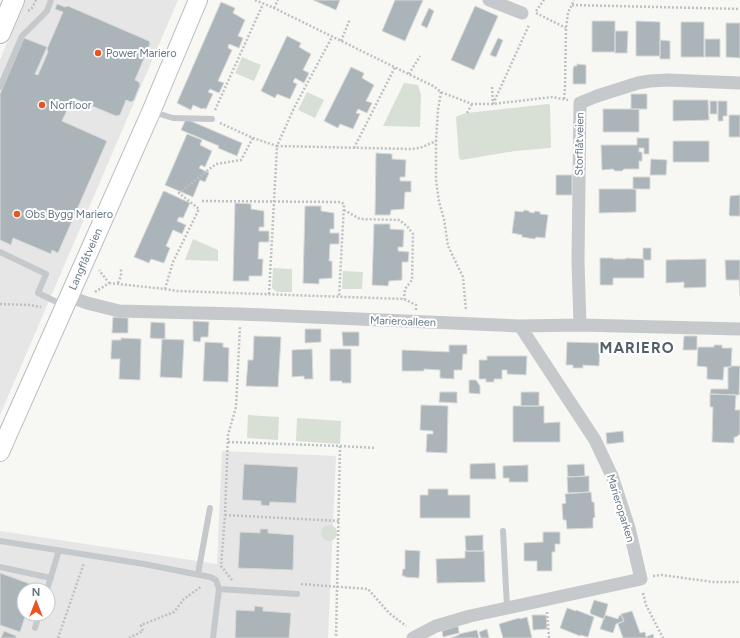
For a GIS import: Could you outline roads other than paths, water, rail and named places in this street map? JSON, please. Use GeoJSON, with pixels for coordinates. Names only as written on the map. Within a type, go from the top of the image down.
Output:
{"type":"FeatureCollection","features":[{"type":"Feature","properties":{"kind":"main road"},"geometry":{"type":"LineString","coordinates":[[0,33],[14,0]]}},
{"type":"Feature","properties":{"kind":"street","name":"Langflåtveien"},"geometry":{"type":"LineString","coordinates":[[0,450],[151,112],[198,0]]}},
{"type":"Feature","properties":{"kind":"street"},"geometry":{"type":"LineString","coordinates":[[489,0],[527,16]]}},
{"type":"Feature","properties":{"kind":"street","name":"Storflåtveien"},"geometry":{"type":"LineString","coordinates":[[580,325],[578,262],[580,103],[638,83],[650,81],[668,80],[740,83]]}},
{"type":"Feature","properties":{"kind":"street","name":"Marieroalleen"},"geometry":{"type":"LineString","coordinates":[[66,301],[87,303],[119,311],[240,314],[520,326],[580,325],[740,330]]}},
{"type":"Feature","properties":{"kind":"street","name":"Marieroparken"},"geometry":{"type":"LineString","coordinates":[[507,607],[641,579],[629,528],[612,476],[601,452],[595,440],[520,326]]}},
{"type":"Feature","properties":{"kind":"street"},"geometry":{"type":"LineString","coordinates":[[416,636],[436,626],[507,607]]}},
{"type":"Feature","properties":{"kind":"lane"},"geometry":{"type":"LineString","coordinates":[[0,87],[22,36],[47,11],[51,0]]}},
{"type":"Feature","properties":{"kind":"lane"},"geometry":{"type":"LineString","coordinates":[[151,112],[173,118],[212,119]]}},
{"type":"Feature","properties":{"kind":"lane"},"geometry":{"type":"LineString","coordinates":[[0,252],[46,274],[38,293],[66,301]]}},
{"type":"Feature","properties":{"kind":"lane"},"geometry":{"type":"LineString","coordinates":[[198,574],[210,508]]}},
{"type":"Feature","properties":{"kind":"lane"},"geometry":{"type":"LineString","coordinates":[[503,531],[507,607]]}},
{"type":"Feature","properties":{"kind":"lane"},"geometry":{"type":"LineString","coordinates":[[0,541],[86,554],[210,577],[216,580],[219,589],[213,638]]}},
{"type":"Feature","properties":{"kind":"lane"},"geometry":{"type":"LineString","coordinates":[[50,582],[59,550]]}},
{"type":"Feature","properties":{"kind":"lane"},"geometry":{"type":"LineString","coordinates":[[0,567],[52,578]]}},
{"type":"Feature","properties":{"kind":"lane"},"geometry":{"type":"LineString","coordinates":[[219,589],[297,594]]}},
{"type":"Feature","properties":{"kind":"lane"},"geometry":{"type":"LineString","coordinates":[[35,628],[37,622]]}},
{"type":"Feature","properties":{"kind":"place","name":"Power Mariero"},"geometry":{"type":"Point","coordinates":[98,53]}},
{"type":"Feature","properties":{"kind":"place","name":"Norfloor"},"geometry":{"type":"Point","coordinates":[42,105]}},
{"type":"Feature","properties":{"kind":"place","name":"Obs Bygg Mariero"},"geometry":{"type":"Point","coordinates":[17,214]}},
{"type":"Feature","properties":{"kind":"district","name":"MARIERO"},"geometry":{"type":"Point","coordinates":[637,348]}}]}
